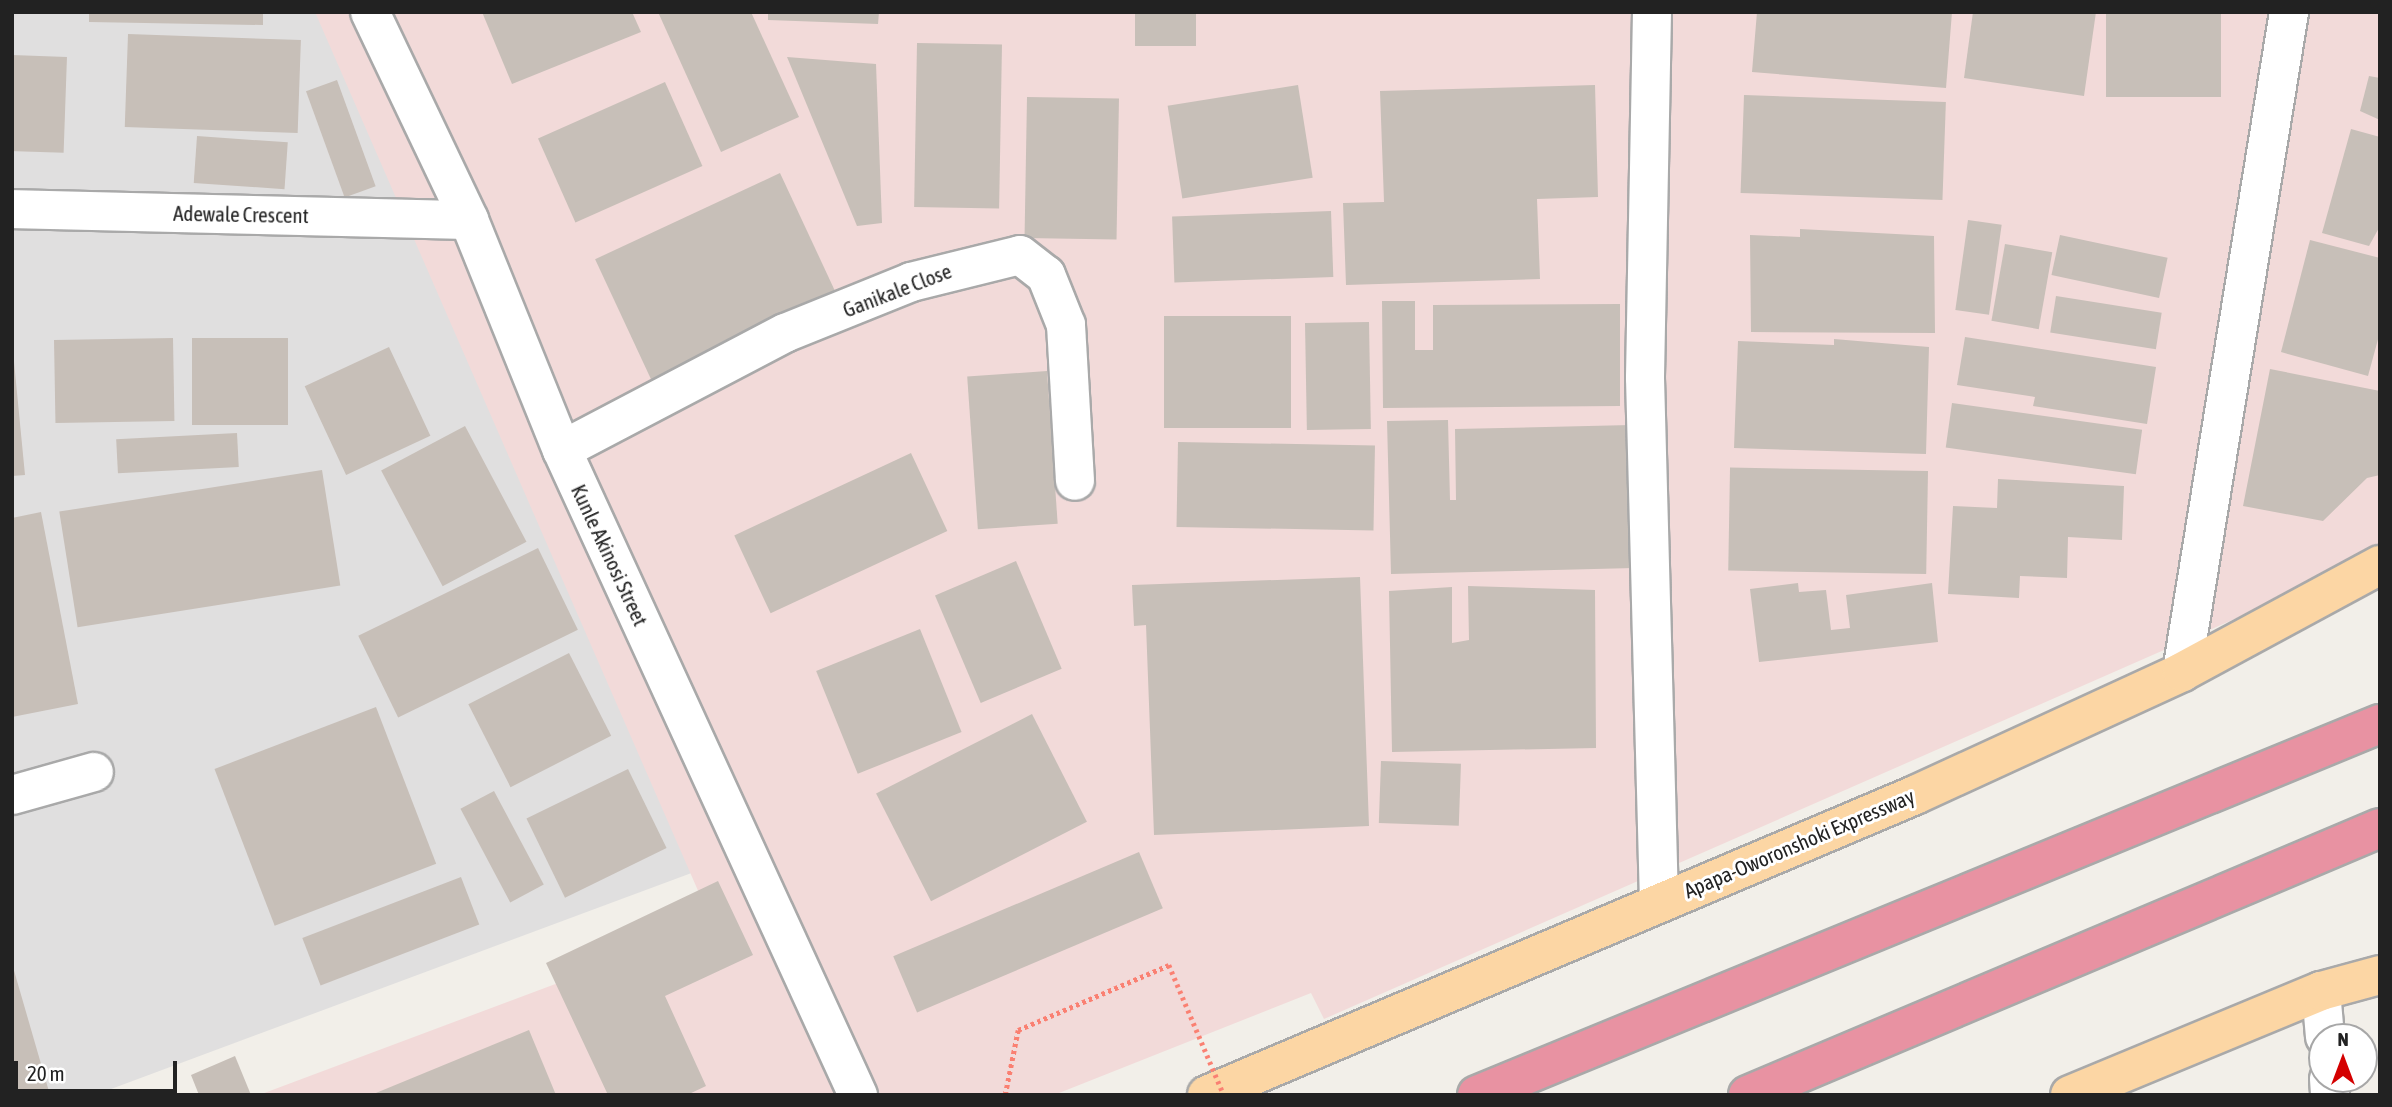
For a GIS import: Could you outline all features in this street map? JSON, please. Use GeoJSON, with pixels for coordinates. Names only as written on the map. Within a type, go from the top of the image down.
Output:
{"type":"FeatureCollection","features":[{"type":"Feature","properties":{"kind":"highway"},"geometry":{"type":"LineString","coordinates":[[1477,1095],[2380,724]]}},
{"type":"Feature","properties":{"kind":"highway"},"geometry":{"type":"LineString","coordinates":[[1748,1095],[2380,828]]}},
{"type":"Feature","properties":{"kind":"main road","name":"Apapa-Oworonshoki Expressway"},"geometry":{"type":"LineString","coordinates":[[1207,1095],[1659,901],[1915,795],[2182,672],[2380,565]]}},
{"type":"Feature","properties":{"kind":"main road"},"geometry":{"type":"LineString","coordinates":[[2070,1095],[2321,991],[2380,975]]}},
{"type":"Feature","properties":{"kind":"street","name":"Kunle Akinosi Street"},"geometry":{"type":"LineString","coordinates":[[370,12],[469,219],[562,450],[859,1095]]}},
{"type":"Feature","properties":{"kind":"street"},"geometry":{"type":"LineString","coordinates":[[1652,12],[1645,379],[1659,901]]}},
{"type":"Feature","properties":{"kind":"street"},"geometry":{"type":"LineString","coordinates":[[2182,672],[2289,12]]}},
{"type":"Feature","properties":{"kind":"street","name":"Adewale Crescent"},"geometry":{"type":"LineString","coordinates":[[12,209],[469,219]]}},
{"type":"Feature","properties":{"kind":"street","name":"Ganikale Close"},"geometry":{"type":"LineString","coordinates":[[562,450],[785,333],[911,282],[1020,255],[1046,275],[1066,325],[1075,481]]}},
{"type":"Feature","properties":{"kind":"street"},"geometry":{"type":"LineString","coordinates":[[12,795],[94,772]]}},
{"type":"Feature","properties":{"kind":"street"},"geometry":{"type":"LineString","coordinates":[[2321,991],[2324,1023]]}},
{"type":"Feature","properties":{"kind":"path"},"geometry":{"type":"LineString","coordinates":[[1005,1095],[1018,1030],[1169,965],[1224,1095]]}},
{"type":"Feature","properties":{"kind":"shaded area"},"geometry":{"type":"Polygon","coordinates":[[[12,12],[320,12],[713,865],[95,1095],[12,1095],[12,12]]]}},
{"type":"Feature","properties":{"kind":"shaded area"},"geometry":{"type":"Polygon","coordinates":[[[315,12],[2380,12],[2380,555],[1324,1019],[1311,993],[1054,1095],[259,1095],[713,925],[315,12]]]}},
{"type":"Feature","properties":{"kind":"building"},"geometry":{"type":"Polygon","coordinates":[[[89,12],[263,12],[263,25],[89,22],[89,12]]]}},
{"type":"Feature","properties":{"kind":"building"},"geometry":{"type":"Polygon","coordinates":[[[482,12],[632,12],[641,32],[512,84],[482,12]]]}},
{"type":"Feature","properties":{"kind":"building"},"geometry":{"type":"Polygon","coordinates":[[[658,12],[751,12],[799,117],[721,152],[658,12]]]}},
{"type":"Feature","properties":{"kind":"building"},"geometry":{"type":"Polygon","coordinates":[[[768,12],[879,12],[878,24],[768,20],[768,12]]]}},
{"type":"Feature","properties":{"kind":"building"},"geometry":{"type":"Polygon","coordinates":[[[1135,12],[1196,12],[1196,46],[1135,46],[1135,12]]]}},
{"type":"Feature","properties":{"kind":"building"},"geometry":{"type":"Polygon","coordinates":[[[1757,12],[1952,12],[1946,88],[1752,72],[1757,12]]]}},
{"type":"Feature","properties":{"kind":"building"},"geometry":{"type":"Polygon","coordinates":[[[1973,12],[2096,12],[2084,96],[1964,78],[1973,12]]]}},
{"type":"Feature","properties":{"kind":"building"},"geometry":{"type":"Polygon","coordinates":[[[2106,12],[2221,12],[2221,97],[2106,97],[2106,12]]]}},
{"type":"Feature","properties":{"kind":"building"},"geometry":{"type":"Polygon","coordinates":[[[128,34],[301,40],[298,133],[125,127],[128,34]]]}},
{"type":"Feature","properties":{"kind":"building"},"geometry":{"type":"Polygon","coordinates":[[[917,43],[1002,44],[999,208],[914,207],[917,43]]]}},
{"type":"Feature","properties":{"kind":"building"},"geometry":{"type":"Polygon","coordinates":[[[12,55],[67,57],[64,153],[12,151],[12,55]]]}},
{"type":"Feature","properties":{"kind":"building"},"geometry":{"type":"Polygon","coordinates":[[[787,57],[876,64],[882,223],[857,226],[787,57]]]}},
{"type":"Feature","properties":{"kind":"building"},"geometry":{"type":"Polygon","coordinates":[[[2369,76],[2380,78],[2380,120],[2360,111],[2369,76]]]}},
{"type":"Feature","properties":{"kind":"building"},"geometry":{"type":"Polygon","coordinates":[[[337,80],[376,186],[345,197],[306,91],[337,80]]]}},
{"type":"Feature","properties":{"kind":"building"},"geometry":{"type":"Polygon","coordinates":[[[665,82],[702,166],[575,223],[538,139],[665,82]]]}},
{"type":"Feature","properties":{"kind":"building"},"geometry":{"type":"Polygon","coordinates":[[[1298,85],[1313,178],[1182,198],[1168,106],[1298,85]]]}},
{"type":"Feature","properties":{"kind":"building"},"geometry":{"type":"Polygon","coordinates":[[[1595,85],[1598,197],[1537,199],[1540,279],[1346,285],[1343,203],[1384,202],[1380,91],[1595,85]]]}},
{"type":"Feature","properties":{"kind":"building"},"geometry":{"type":"Polygon","coordinates":[[[1744,95],[1946,102],[1942,200],[1741,193],[1744,95]]]}},
{"type":"Feature","properties":{"kind":"building"},"geometry":{"type":"Polygon","coordinates":[[[1027,97],[1119,99],[1117,240],[1025,238],[1027,97]]]}},
{"type":"Feature","properties":{"kind":"building"},"geometry":{"type":"Polygon","coordinates":[[[2351,129],[2380,137],[2380,226],[2369,246],[2322,233],[2351,129]]]}},
{"type":"Feature","properties":{"kind":"building"},"geometry":{"type":"Polygon","coordinates":[[[197,136],[288,142],[284,189],[194,183],[197,136]]]}},
{"type":"Feature","properties":{"kind":"building"},"geometry":{"type":"Polygon","coordinates":[[[780,173],[841,304],[656,391],[595,259],[780,173]]]}},
{"type":"Feature","properties":{"kind":"building"},"geometry":{"type":"Polygon","coordinates":[[[1331,211],[1333,277],[1174,283],[1172,217],[1331,211]]]}},
{"type":"Feature","properties":{"kind":"building"},"geometry":{"type":"Polygon","coordinates":[[[1968,220],[2002,225],[1989,315],[1955,310],[1968,220]]]}},
{"type":"Feature","properties":{"kind":"building"},"geometry":{"type":"Polygon","coordinates":[[[1800,229],[1934,236],[1935,333],[1751,332],[1750,235],[1800,237],[1800,229]]]}},
{"type":"Feature","properties":{"kind":"building"},"geometry":{"type":"Polygon","coordinates":[[[2060,235],[2168,258],[2159,298],[2051,275],[2060,235]]]}},
{"type":"Feature","properties":{"kind":"building"},"geometry":{"type":"Polygon","coordinates":[[[2310,240],[2380,258],[2380,332],[2368,376],[2281,352],[2310,240]]]}},
{"type":"Feature","properties":{"kind":"building"},"geometry":{"type":"Polygon","coordinates":[[[2005,244],[2052,252],[2039,329],[1991,321],[2005,244]]]}},
{"type":"Feature","properties":{"kind":"building"},"geometry":{"type":"Polygon","coordinates":[[[2056,296],[2162,313],[2156,349],[2050,333],[2056,296]]]}},
{"type":"Feature","properties":{"kind":"building"},"geometry":{"type":"Polygon","coordinates":[[[1382,301],[1415,301],[1415,350],[1433,350],[1433,305],[1620,304],[1620,406],[1383,408],[1382,301]]]}},
{"type":"Feature","properties":{"kind":"building"},"geometry":{"type":"Polygon","coordinates":[[[1164,316],[1291,316],[1291,428],[1164,428],[1164,316]]]}},
{"type":"Feature","properties":{"kind":"building"},"geometry":{"type":"Polygon","coordinates":[[[1369,322],[1371,429],[1307,430],[1305,323],[1369,322]]]}},
{"type":"Feature","properties":{"kind":"building"},"geometry":{"type":"Polygon","coordinates":[[[1965,337],[2156,367],[2147,424],[2033,406],[2035,397],[1957,385],[1965,337]]]}},
{"type":"Feature","properties":{"kind":"building"},"geometry":{"type":"Polygon","coordinates":[[[173,338],[174,421],[55,423],[54,340],[173,338]]]}},
{"type":"Feature","properties":{"kind":"building"},"geometry":{"type":"Polygon","coordinates":[[[192,338],[288,338],[288,425],[192,425],[192,338]]]}},
{"type":"Feature","properties":{"kind":"building"},"geometry":{"type":"Polygon","coordinates":[[[1834,339],[1929,347],[1926,454],[1734,448],[1738,341],[1834,345],[1834,339]]]}},
{"type":"Feature","properties":{"kind":"building"},"geometry":{"type":"Polygon","coordinates":[[[12,341],[25,475],[12,476],[12,341]]]}},
{"type":"Feature","properties":{"kind":"building"},"geometry":{"type":"Polygon","coordinates":[[[389,347],[430,436],[346,475],[305,386],[389,347]]]}},
{"type":"Feature","properties":{"kind":"building"},"geometry":{"type":"Polygon","coordinates":[[[2270,369],[2380,391],[2380,475],[2367,478],[2323,521],[2243,506],[2270,369]]]}},
{"type":"Feature","properties":{"kind":"building"},"geometry":{"type":"Polygon","coordinates":[[[1047,371],[1058,524],[978,529],[967,377],[1047,371]]]}},
{"type":"Feature","properties":{"kind":"building"},"geometry":{"type":"Polygon","coordinates":[[[1952,403],[2142,430],[2136,474],[1946,448],[1952,403]]]}},
{"type":"Feature","properties":{"kind":"building"},"geometry":{"type":"Polygon","coordinates":[[[1448,420],[1450,500],[1456,500],[1455,429],[1631,425],[1634,568],[1391,574],[1387,421],[1448,420]]]}},
{"type":"Feature","properties":{"kind":"building"},"geometry":{"type":"Polygon","coordinates":[[[465,426],[527,542],[443,586],[381,471],[465,426]]]}},
{"type":"Feature","properties":{"kind":"building"},"geometry":{"type":"Polygon","coordinates":[[[237,433],[239,467],[118,473],[116,439],[237,433]]]}},
{"type":"Feature","properties":{"kind":"building"},"geometry":{"type":"Polygon","coordinates":[[[1178,442],[1375,445],[1373,530],[1177,527],[1178,442]]]}},
{"type":"Feature","properties":{"kind":"building"},"geometry":{"type":"Polygon","coordinates":[[[911,453],[947,531],[771,613],[734,535],[911,453]]]}},
{"type":"Feature","properties":{"kind":"building"},"geometry":{"type":"Polygon","coordinates":[[[1730,468],[1928,471],[1926,574],[1728,571],[1730,468]]]}},
{"type":"Feature","properties":{"kind":"building"},"geometry":{"type":"Polygon","coordinates":[[[322,470],[340,586],[78,627],[59,512],[322,470]]]}},
{"type":"Feature","properties":{"kind":"building"},"geometry":{"type":"Polygon","coordinates":[[[1998,479],[2124,486],[2122,540],[2068,537],[2067,578],[2020,576],[2019,598],[1948,594],[1953,506],[1997,508],[1998,479]]]}},
{"type":"Feature","properties":{"kind":"building"},"geometry":{"type":"Polygon","coordinates":[[[41,512],[78,704],[12,717],[12,518],[41,512]]]}},
{"type":"Feature","properties":{"kind":"building"},"geometry":{"type":"Polygon","coordinates":[[[538,548],[578,630],[398,717],[358,636],[538,548]]]}},
{"type":"Feature","properties":{"kind":"building"},"geometry":{"type":"Polygon","coordinates":[[[1016,561],[1062,669],[981,703],[935,595],[1016,561]]]}},
{"type":"Feature","properties":{"kind":"building"},"geometry":{"type":"Polygon","coordinates":[[[1360,577],[1369,826],[1154,835],[1146,625],[1134,626],[1132,585],[1360,577]]]}},
{"type":"Feature","properties":{"kind":"building"},"geometry":{"type":"Polygon","coordinates":[[[1798,583],[1799,592],[1826,590],[1831,630],[1850,628],[1846,595],[1932,583],[1938,642],[1759,662],[1750,589],[1798,583]]]}},
{"type":"Feature","properties":{"kind":"building"},"geometry":{"type":"Polygon","coordinates":[[[1468,586],[1595,590],[1596,748],[1392,752],[1389,591],[1452,587],[1452,643],[1469,640],[1468,586]]]}},
{"type":"Feature","properties":{"kind":"building"},"geometry":{"type":"Polygon","coordinates":[[[920,629],[962,732],[858,774],[816,671],[920,629]]]}},
{"type":"Feature","properties":{"kind":"building"},"geometry":{"type":"Polygon","coordinates":[[[569,653],[611,736],[511,787],[468,704],[569,653]]]}},
{"type":"Feature","properties":{"kind":"building"},"geometry":{"type":"Polygon","coordinates":[[[376,707],[436,864],[275,926],[214,769],[376,707]]]}},
{"type":"Feature","properties":{"kind":"building"},"geometry":{"type":"Polygon","coordinates":[[[1032,714],[1087,822],[931,901],[876,793],[1032,714]]]}},
{"type":"Feature","properties":{"kind":"building"},"geometry":{"type":"Polygon","coordinates":[[[1381,761],[1461,764],[1459,826],[1379,823],[1381,761]]]}},
{"type":"Feature","properties":{"kind":"building"},"geometry":{"type":"Polygon","coordinates":[[[628,769],[667,848],[565,898],[526,819],[628,769]]]}},
{"type":"Feature","properties":{"kind":"building"},"geometry":{"type":"Polygon","coordinates":[[[494,791],[544,885],[510,902],[460,809],[494,791]]]}},
{"type":"Feature","properties":{"kind":"building"},"geometry":{"type":"Polygon","coordinates":[[[1139,852],[1163,908],[917,1012],[893,956],[1139,852]]]}},
{"type":"Feature","properties":{"kind":"building"},"geometry":{"type":"Polygon","coordinates":[[[461,877],[479,925],[321,986],[302,938],[461,877]]]}},
{"type":"Feature","properties":{"kind":"building"},"geometry":{"type":"Polygon","coordinates":[[[718,881],[753,955],[665,996],[706,1086],[687,1095],[608,1095],[546,963],[718,881]]]}},
{"type":"Feature","properties":{"kind":"building"},"geometry":{"type":"Polygon","coordinates":[[[13,967],[50,1095],[12,1095],[13,967]]]}},
{"type":"Feature","properties":{"kind":"building"},"geometry":{"type":"Polygon","coordinates":[[[529,1030],[556,1095],[371,1095],[529,1030]]]}},
{"type":"Feature","properties":{"kind":"building"},"geometry":{"type":"Polygon","coordinates":[[[235,1056],[251,1095],[199,1095],[191,1075],[235,1056]]]}}]}
